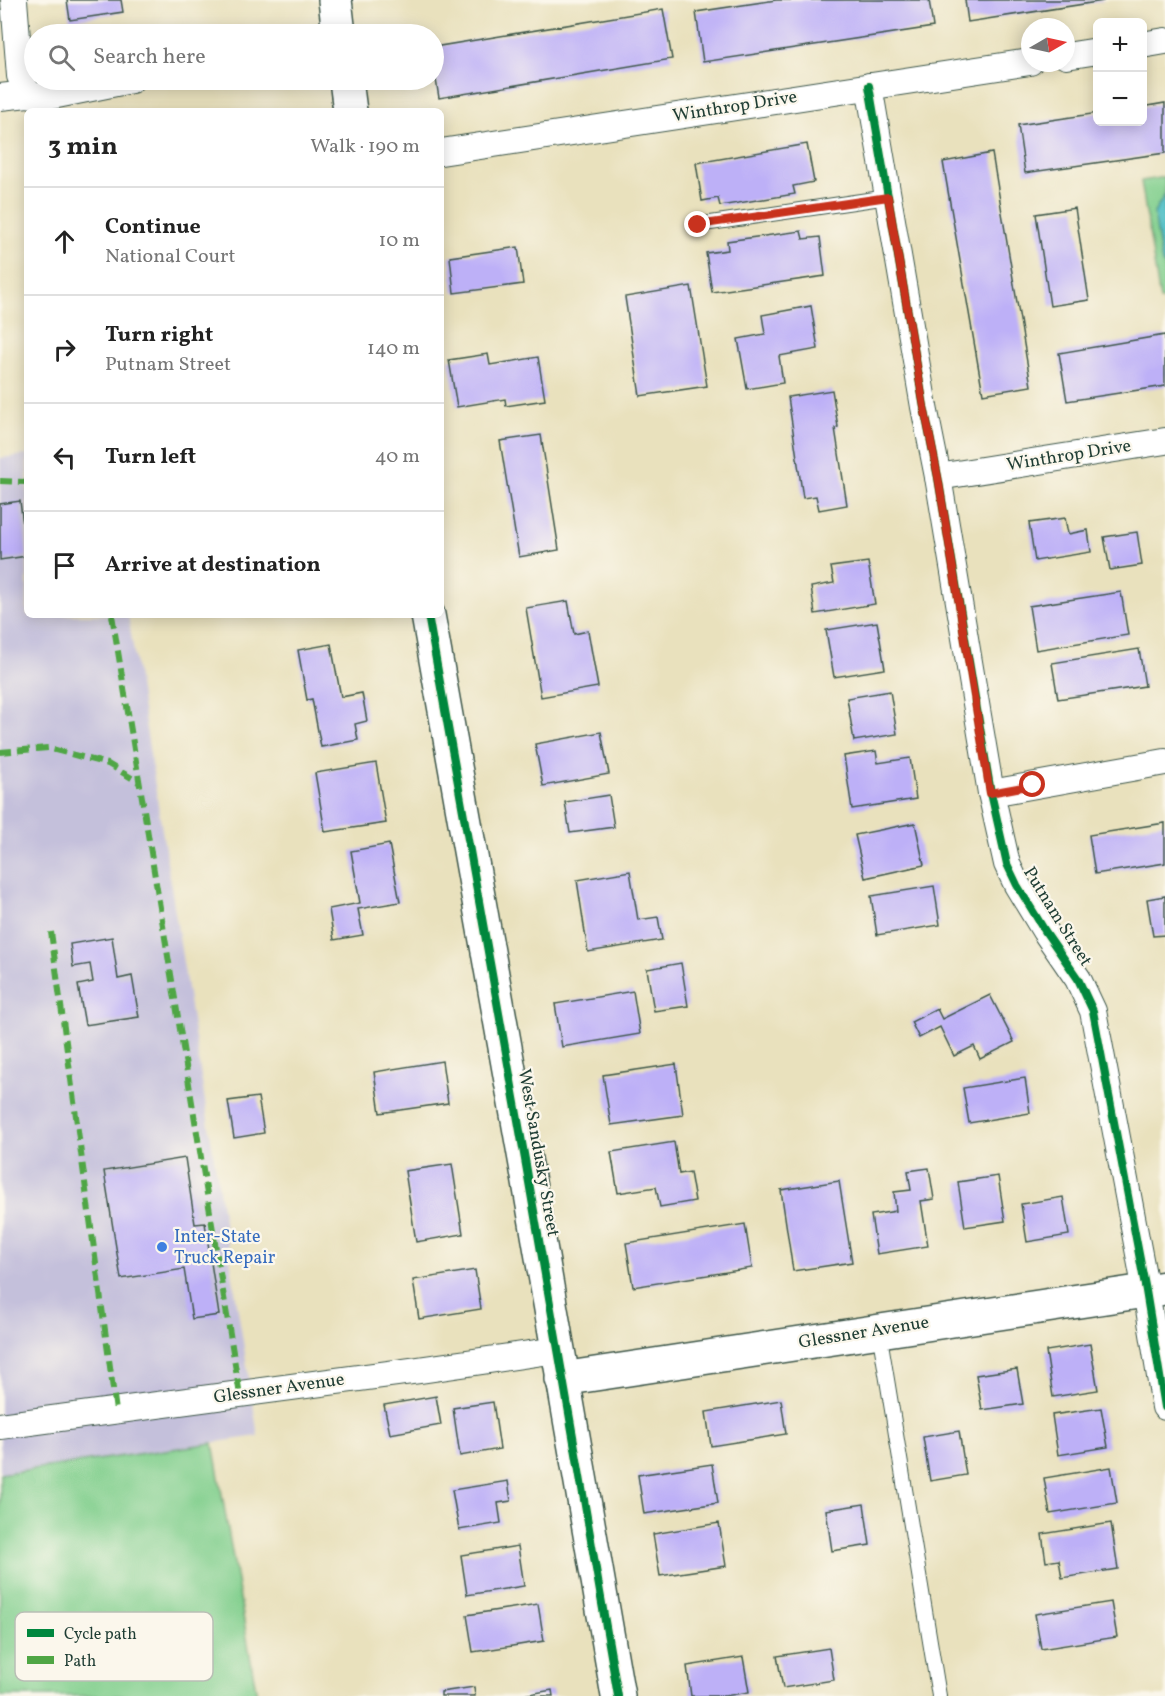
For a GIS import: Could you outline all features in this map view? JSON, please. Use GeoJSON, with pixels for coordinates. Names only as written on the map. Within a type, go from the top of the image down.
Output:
{"type":"FeatureCollection","features":[{"type":"Feature","properties":{"kind":"street"},"geometry":{"type":"LineString","coordinates":[[14,0],[20,76],[24,89]]}},
{"type":"Feature","properties":{"kind":"street"},"geometry":{"type":"LineString","coordinates":[[335,0],[338,24]]}},
{"type":"Feature","properties":{"kind":"street"},"geometry":{"type":"LineString","coordinates":[[1147,44],[1165,41]]}},
{"type":"Feature","properties":{"kind":"street"},"geometry":{"type":"LineString","coordinates":[[1075,55],[1093,52]]}},
{"type":"Feature","properties":{"kind":"street","name":"Winthrop Drive"},"geometry":{"type":"LineString","coordinates":[[444,152],[1021,63]]}},
{"type":"Feature","properties":{"kind":"street","name":"Putnam Street"},"geometry":{"type":"LineString","coordinates":[[869,86],[938,477],[990,793],[1007,864],[1045,931],[1078,979],[1093,1011],[1156,1289],[1165,1407]]}},
{"type":"Feature","properties":{"kind":"street"},"geometry":{"type":"LineString","coordinates":[[25,90],[28,94]]}},
{"type":"Feature","properties":{"kind":"street"},"geometry":{"type":"LineString","coordinates":[[0,97],[28,94],[52,96],[82,90]]}},
{"type":"Feature","properties":{"kind":"street"},"geometry":{"type":"LineString","coordinates":[[347,90],[350,108]]}},
{"type":"Feature","properties":{"kind":"street","name":"Winthrop Drive"},"geometry":{"type":"LineString","coordinates":[[938,477],[1165,441]]}},
{"type":"Feature","properties":{"kind":"street","name":"West Sandusky Street"},"geometry":{"type":"LineString","coordinates":[[429,618],[618,1696]]}},
{"type":"Feature","properties":{"kind":"street"},"geometry":{"type":"LineString","coordinates":[[990,793],[1165,762]]}},
{"type":"Feature","properties":{"kind":"street","name":"Glessner Avenue"},"geometry":{"type":"LineString","coordinates":[[0,1426],[374,1377],[560,1364],[879,1331],[1156,1289]]}},
{"type":"Feature","properties":{"kind":"lane"},"geometry":{"type":"LineString","coordinates":[[698,225],[888,197]]}},
{"type":"Feature","properties":{"kind":"lane"},"geometry":{"type":"LineString","coordinates":[[879,1331],[939,1696]]}},
{"type":"Feature","properties":{"kind":"shaded area"},"geometry":{"type":"Polygon","coordinates":[[[24,455],[24,618],[128,618],[258,1436],[0,1474],[0,458],[24,455]]]}},
{"type":"Feature","properties":{"kind":"green space"},"geometry":{"type":"Polygon","coordinates":[[[1165,177],[1165,300],[1160,300],[1141,181],[1165,177]]]}},
{"type":"Feature","properties":{"kind":"green space"},"geometry":{"type":"Polygon","coordinates":[[[213,1443],[257,1696],[0,1696],[0,1474],[213,1443]]]}},
{"type":"Feature","properties":{"kind":"water"},"geometry":{"type":"Polygon","coordinates":[[[1165,194],[1165,266],[1162,263],[1154,213],[1165,194]]]}},
{"type":"Feature","properties":{"kind":"building"},"geometry":{"type":"Polygon","coordinates":[[[67,0],[121,0],[123,12],[70,20],[67,0]]]}},
{"type":"Feature","properties":{"kind":"building"},"geometry":{"type":"Polygon","coordinates":[[[776,0],[929,0],[933,27],[703,62],[696,12],[776,0]]]}},
{"type":"Feature","properties":{"kind":"building"},"geometry":{"type":"Polygon","coordinates":[[[965,0],[1103,0],[1103,1],[968,22],[965,0]]]}},
{"type":"Feature","properties":{"kind":"building"},"geometry":{"type":"Polygon","coordinates":[[[663,9],[672,59],[439,98],[438,90],[444,90],[444,45],[663,9]]]}},
{"type":"Feature","properties":{"kind":"building"},"geometry":{"type":"Polygon","coordinates":[[[1165,103],[1165,153],[1025,173],[1018,125],[1093,114],[1093,126],[1147,126],[1147,106],[1165,103]]]}},
{"type":"Feature","properties":{"kind":"building"},"geometry":{"type":"Polygon","coordinates":[[[807,144],[814,182],[793,186],[795,194],[720,206],[718,198],[702,201],[696,163],[807,144]]]}},
{"type":"Feature","properties":{"kind":"building"},"geometry":{"type":"Polygon","coordinates":[[[992,153],[1031,386],[983,394],[943,162],[992,153]]]}},
{"type":"Feature","properties":{"kind":"building"},"geometry":{"type":"Polygon","coordinates":[[[1075,208],[1089,300],[1050,306],[1036,214],[1075,208]]]}},
{"type":"Feature","properties":{"kind":"building"},"geometry":{"type":"Polygon","coordinates":[[[801,231],[803,239],[820,237],[825,276],[712,292],[706,253],[728,250],[727,241],[801,231]]]}},
{"type":"Feature","properties":{"kind":"building"},"geometry":{"type":"Polygon","coordinates":[[[518,247],[523,284],[454,293],[450,257],[518,247]]]}},
{"type":"Feature","properties":{"kind":"building"},"geometry":{"type":"Polygon","coordinates":[[[691,286],[707,386],[640,396],[625,297],[691,286]]]}},
{"type":"Feature","properties":{"kind":"building"},"geometry":{"type":"Polygon","coordinates":[[[811,306],[818,349],[779,356],[783,383],[747,389],[738,339],[765,334],[762,315],[811,306]]]}},
{"type":"Feature","properties":{"kind":"building"},"geometry":{"type":"Polygon","coordinates":[[[1165,335],[1165,386],[1067,401],[1059,353],[1165,335]]]}},
{"type":"Feature","properties":{"kind":"building"},"geometry":{"type":"Polygon","coordinates":[[[488,354],[490,365],[538,357],[545,400],[506,406],[505,399],[457,407],[449,360],[488,354]]]}},
{"type":"Feature","properties":{"kind":"building"},"geometry":{"type":"Polygon","coordinates":[[[832,390],[838,427],[835,428],[847,505],[819,510],[816,496],[803,498],[788,397],[832,390]]]}},
{"type":"Feature","properties":{"kind":"building"},"geometry":{"type":"Polygon","coordinates":[[[541,435],[559,550],[519,557],[500,441],[541,435]]]}},
{"type":"Feature","properties":{"kind":"building"},"geometry":{"type":"Polygon","coordinates":[[[20,501],[24,556],[0,560],[0,504],[20,501]]]}},
{"type":"Feature","properties":{"kind":"building"},"geometry":{"type":"Polygon","coordinates":[[[1065,518],[1068,534],[1088,530],[1091,552],[1035,561],[1029,523],[1065,518]]]}},
{"type":"Feature","properties":{"kind":"building"},"geometry":{"type":"Polygon","coordinates":[[[1137,532],[1142,565],[1110,570],[1104,537],[1137,532]]]}},
{"type":"Feature","properties":{"kind":"building"},"geometry":{"type":"Polygon","coordinates":[[[868,562],[875,604],[815,614],[811,587],[834,583],[831,567],[868,562]]]}},
{"type":"Feature","properties":{"kind":"building"},"geometry":{"type":"Polygon","coordinates":[[[1121,592],[1128,635],[1036,650],[1029,606],[1121,592]]]}},
{"type":"Feature","properties":{"kind":"building"},"geometry":{"type":"Polygon","coordinates":[[[568,601],[574,634],[588,631],[598,687],[541,697],[526,608],[568,601]]]}},
{"type":"Feature","properties":{"kind":"building"},"geometry":{"type":"Polygon","coordinates":[[[877,622],[885,669],[834,677],[826,630],[877,622]]]}},
{"type":"Feature","properties":{"kind":"building"},"geometry":{"type":"Polygon","coordinates":[[[331,644],[341,697],[362,693],[367,721],[355,724],[358,740],[321,747],[312,699],[307,700],[298,650],[331,644]]]}},
{"type":"Feature","properties":{"kind":"building"},"geometry":{"type":"Polygon","coordinates":[[[1139,649],[1145,686],[1058,699],[1052,663],[1139,649]]]}},
{"type":"Feature","properties":{"kind":"building"},"geometry":{"type":"Polygon","coordinates":[[[890,691],[897,734],[854,741],[847,698],[890,691]]]}},
{"type":"Feature","properties":{"kind":"building"},"geometry":{"type":"Polygon","coordinates":[[[601,732],[609,774],[543,786],[535,744],[601,732]]]}},
{"type":"Feature","properties":{"kind":"building"},"geometry":{"type":"Polygon","coordinates":[[[876,751],[878,763],[910,758],[916,799],[852,809],[844,756],[876,751]]]}},
{"type":"Feature","properties":{"kind":"building"},"geometry":{"type":"Polygon","coordinates":[[[376,763],[386,823],[325,832],[315,773],[376,763]]]}},
{"type":"Feature","properties":{"kind":"building"},"geometry":{"type":"Polygon","coordinates":[[[609,795],[614,827],[570,833],[565,802],[609,795]]]}},
{"type":"Feature","properties":{"kind":"building"},"geometry":{"type":"Polygon","coordinates":[[[915,823],[924,865],[865,878],[855,835],[915,823]]]}},
{"type":"Feature","properties":{"kind":"building"},"geometry":{"type":"Polygon","coordinates":[[[1165,823],[1165,863],[1095,874],[1089,835],[1165,823]]]}},
{"type":"Feature","properties":{"kind":"building"},"geometry":{"type":"Polygon","coordinates":[[[389,844],[400,902],[358,909],[363,935],[334,940],[329,909],[360,903],[351,851],[389,844]]]}},
{"type":"Feature","properties":{"kind":"building"},"geometry":{"type":"Polygon","coordinates":[[[630,871],[638,920],[658,917],[662,940],[588,952],[577,880],[630,871]]]}},
{"type":"Feature","properties":{"kind":"building"},"geometry":{"type":"Polygon","coordinates":[[[934,886],[940,925],[877,935],[871,896],[934,886]]]}},
{"type":"Feature","properties":{"kind":"building"},"geometry":{"type":"Polygon","coordinates":[[[1165,896],[1165,935],[1153,936],[1147,899],[1165,896]]]}},
{"type":"Feature","properties":{"kind":"building"},"geometry":{"type":"Polygon","coordinates":[[[112,937],[118,979],[132,976],[139,1017],[85,1025],[78,985],[93,982],[90,964],[73,967],[70,944],[112,937]]]}},
{"type":"Feature","properties":{"kind":"building"},"geometry":{"type":"Polygon","coordinates":[[[681,963],[688,1006],[654,1011],[647,969],[681,963]]]}},
{"type":"Feature","properties":{"kind":"building"},"geometry":{"type":"Polygon","coordinates":[[[633,991],[640,1034],[562,1047],[555,1004],[633,991]]]}},
{"type":"Feature","properties":{"kind":"building"},"geometry":{"type":"Polygon","coordinates":[[[990,995],[1014,1042],[980,1059],[974,1046],[954,1056],[940,1027],[919,1038],[911,1022],[937,1009],[942,1019],[990,995]]]}},
{"type":"Feature","properties":{"kind":"building"},"geometry":{"type":"Polygon","coordinates":[[[442,1061],[448,1103],[380,1113],[374,1072],[442,1061]]]}},
{"type":"Feature","properties":{"kind":"building"},"geometry":{"type":"Polygon","coordinates":[[[676,1064],[683,1115],[611,1125],[603,1075],[676,1064]]]}},
{"type":"Feature","properties":{"kind":"building"},"geometry":{"type":"Polygon","coordinates":[[[1025,1078],[1030,1113],[969,1123],[963,1088],[1025,1078]]]}},
{"type":"Feature","properties":{"kind":"building"},"geometry":{"type":"Polygon","coordinates":[[[258,1097],[264,1133],[234,1138],[228,1101],[258,1097]]]}},
{"type":"Feature","properties":{"kind":"building"},"geometry":{"type":"Polygon","coordinates":[[[674,1142],[679,1174],[690,1172],[695,1201],[660,1207],[656,1187],[618,1193],[611,1152],[674,1142]]]}},
{"type":"Feature","properties":{"kind":"building","name":"Inter-State Truck Repair"},"geometry":{"type":"Polygon","coordinates":[[[185,1158],[195,1224],[205,1223],[219,1315],[192,1319],[184,1269],[121,1279],[104,1171],[185,1158]]]}},
{"type":"Feature","properties":{"kind":"building"},"geometry":{"type":"Polygon","coordinates":[[[452,1164],[463,1234],[416,1242],[405,1171],[452,1164]]]}},
{"type":"Feature","properties":{"kind":"building"},"geometry":{"type":"Polygon","coordinates":[[[929,1168],[934,1199],[921,1201],[928,1246],[877,1254],[871,1215],[896,1211],[894,1192],[911,1190],[908,1171],[929,1168]]]}},
{"type":"Feature","properties":{"kind":"building"},"geometry":{"type":"Polygon","coordinates":[[[998,1176],[1005,1221],[965,1227],[958,1182],[998,1176]]]}},
{"type":"Feature","properties":{"kind":"building"},"geometry":{"type":"Polygon","coordinates":[[[839,1181],[852,1262],[793,1271],[781,1190],[839,1181]]]}},
{"type":"Feature","properties":{"kind":"building"},"geometry":{"type":"Polygon","coordinates":[[[1063,1197],[1069,1235],[1027,1242],[1021,1204],[1063,1197]]]}},
{"type":"Feature","properties":{"kind":"building"},"geometry":{"type":"Polygon","coordinates":[[[745,1224],[752,1268],[633,1287],[626,1243],[745,1224]]]}},
{"type":"Feature","properties":{"kind":"building"},"geometry":{"type":"Polygon","coordinates":[[[475,1270],[481,1309],[419,1319],[413,1280],[475,1270]]]}},
{"type":"Feature","properties":{"kind":"building"},"geometry":{"type":"Polygon","coordinates":[[[1090,1344],[1098,1390],[1053,1397],[1046,1351],[1090,1344]]]}},
{"type":"Feature","properties":{"kind":"building"},"geometry":{"type":"Polygon","coordinates":[[[1017,1369],[1023,1404],[982,1410],[976,1375],[1017,1369]]]}},
{"type":"Feature","properties":{"kind":"building"},"geometry":{"type":"Polygon","coordinates":[[[436,1396],[441,1425],[390,1434],[384,1405],[436,1396]]]}},
{"type":"Feature","properties":{"kind":"building"},"geometry":{"type":"Polygon","coordinates":[[[781,1400],[786,1434],[711,1446],[706,1412],[781,1400]]]}},
{"type":"Feature","properties":{"kind":"building"},"geometry":{"type":"Polygon","coordinates":[[[493,1402],[500,1449],[460,1456],[453,1408],[493,1402]]]}},
{"type":"Feature","properties":{"kind":"building"},"geometry":{"type":"Polygon","coordinates":[[[1101,1408],[1108,1447],[1058,1455],[1052,1415],[1101,1408]]]}},
{"type":"Feature","properties":{"kind":"building"},"geometry":{"type":"Polygon","coordinates":[[[959,1431],[966,1475],[930,1481],[923,1437],[959,1431]]]}},
{"type":"Feature","properties":{"kind":"building"},"geometry":{"type":"Polygon","coordinates":[[[712,1464],[718,1503],[644,1514],[638,1475],[712,1464]]]}},
{"type":"Feature","properties":{"kind":"building"},"geometry":{"type":"Polygon","coordinates":[[[1111,1467],[1117,1503],[1050,1514],[1044,1478],[1111,1467]]]}},
{"type":"Feature","properties":{"kind":"building"},"geometry":{"type":"Polygon","coordinates":[[[508,1481],[511,1501],[498,1503],[501,1523],[459,1530],[452,1490],[508,1481]]]}},
{"type":"Feature","properties":{"kind":"building"},"geometry":{"type":"Polygon","coordinates":[[[864,1504],[870,1545],[832,1551],[826,1510],[864,1504]]]}},
{"type":"Feature","properties":{"kind":"building"},"geometry":{"type":"Polygon","coordinates":[[[719,1523],[726,1566],[660,1576],[653,1534],[719,1523]]]}},
{"type":"Feature","properties":{"kind":"building"},"geometry":{"type":"Polygon","coordinates":[[[1111,1523],[1118,1569],[1062,1578],[1059,1560],[1046,1562],[1042,1534],[1111,1523]]]}},
{"type":"Feature","properties":{"kind":"building"},"geometry":{"type":"Polygon","coordinates":[[[518,1546],[524,1586],[467,1595],[461,1555],[518,1546]]]}},
{"type":"Feature","properties":{"kind":"building"},"geometry":{"type":"Polygon","coordinates":[[[1111,1602],[1117,1637],[1041,1649],[1035,1614],[1111,1602]]]}},
{"type":"Feature","properties":{"kind":"building"},"geometry":{"type":"Polygon","coordinates":[[[538,1604],[544,1641],[473,1652],[467,1615],[538,1604]]]}},
{"type":"Feature","properties":{"kind":"building"},"geometry":{"type":"Polygon","coordinates":[[[829,1648],[834,1680],[783,1688],[777,1656],[829,1648]]]}},
{"type":"Feature","properties":{"kind":"building"},"geometry":{"type":"Polygon","coordinates":[[[743,1657],[749,1692],[725,1696],[691,1696],[687,1666],[743,1657]]]}},
{"type":"Feature","properties":{"kind":"building"},"geometry":{"type":"Polygon","coordinates":[[[474,1687],[475,1696],[441,1696],[441,1692],[474,1687]]]}},
{"type":"Feature","properties":{"kind":"building"},"geometry":{"type":"Polygon","coordinates":[[[552,1690],[553,1696],[524,1696],[524,1695],[552,1690]]]}},
{"type":"Feature","properties":{"kind":"marked path"},"geometry":{"type":"LineString","coordinates":[[0,481],[24,482]]}},
{"type":"Feature","properties":{"kind":"marked path"},"geometry":{"type":"LineString","coordinates":[[112,618],[240,1395]]}},
{"type":"Feature","properties":{"kind":"marked path"},"geometry":{"type":"LineString","coordinates":[[0,752],[48,748],[108,764],[140,783]]}},
{"type":"Feature","properties":{"kind":"marked path"},"geometry":{"type":"LineString","coordinates":[[51,932],[116,1411]]}},
{"type":"Feature","properties":{"kind":"cycle path"},"geometry":{"type":"LineString","coordinates":[[869,86],[991,793],[1007,864],[1045,931],[1078,979],[1093,1011],[1146,1291],[1165,1407]]}},
{"type":"Feature","properties":{"kind":"cycle path"},"geometry":{"type":"LineString","coordinates":[[429,618],[618,1696]]}},
{"type":"Feature","properties":{"kind":"place","name":"Inter-State Truck Repair"},"geometry":{"type":"Point","coordinates":[162,1247]}},
{"type":"Feature","properties":{"kind":"route"},"geometry":{"type":"LineString","coordinates":[[698,225],[888,197],[938,477],[990,793],[1033,785]]}}]}
